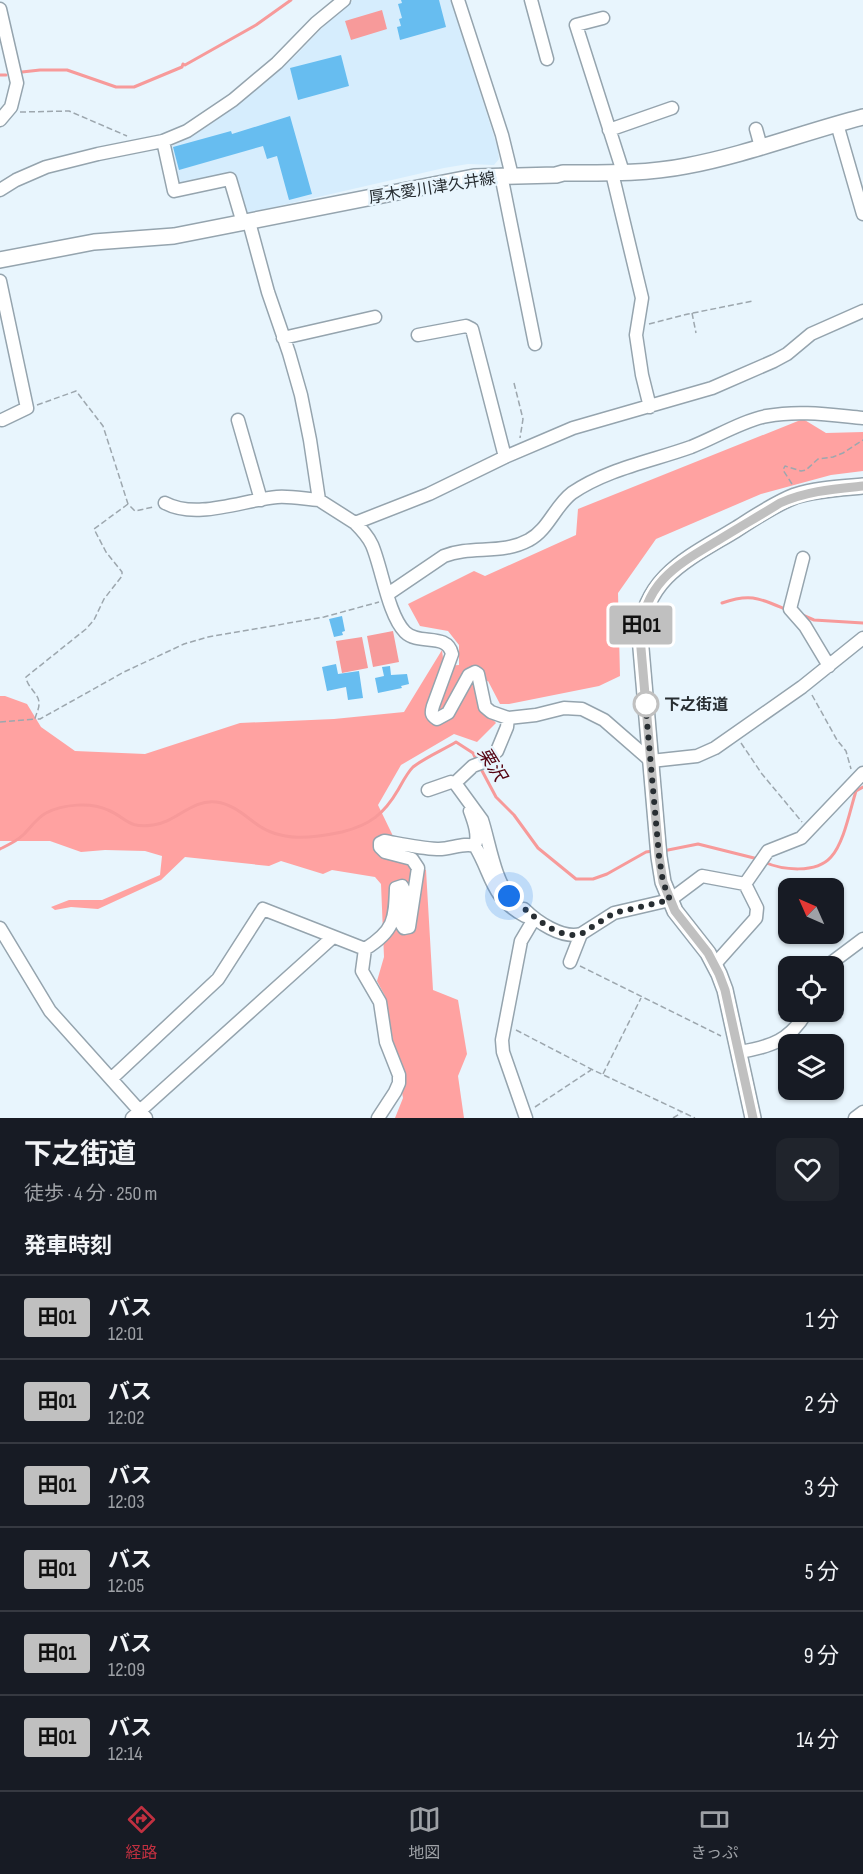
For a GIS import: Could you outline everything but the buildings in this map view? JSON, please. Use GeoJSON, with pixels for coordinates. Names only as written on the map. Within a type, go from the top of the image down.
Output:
{"type":"FeatureCollection","features":[{"type":"Feature","properties":{"kind":"main road","name":"厚木愛川津久井線"},"geometry":{"type":"LineString","coordinates":[[0,260],[85,243],[174,236],[428,184],[474,177],[618,173],[686,166],[862,119]]}},
{"type":"Feature","properties":{"kind":"main road"},"geometry":{"type":"LineString","coordinates":[[753,1118],[725,990],[715,964],[681,920],[663,882],[657,840],[640,637],[644,609],[656,588],[676,566],[780,503],[798,496],[863,486]]}},
{"type":"Feature","properties":{"kind":"street"},"geometry":{"type":"LineString","coordinates":[[0,190],[45,167],[163,141],[187,131],[233,100],[277,63],[316,23],[344,0]]}},
{"type":"Feature","properties":{"kind":"street"},"geometry":{"type":"LineString","coordinates":[[458,0],[502,135],[506,176],[535,344]]}},
{"type":"Feature","properties":{"kind":"street"},"geometry":{"type":"LineString","coordinates":[[531,0],[547,59]]}},
{"type":"Feature","properties":{"kind":"street"},"geometry":{"type":"LineString","coordinates":[[0,9],[16,83],[14,101],[4,116]]}},
{"type":"Feature","properties":{"kind":"street"},"geometry":{"type":"LineString","coordinates":[[603,18],[576,25],[599,80],[618,173],[642,298],[636,335],[637,350],[650,407]]}},
{"type":"Feature","properties":{"kind":"street"},"geometry":{"type":"LineString","coordinates":[[609,130],[672,108]]}},
{"type":"Feature","properties":{"kind":"street"},"geometry":{"type":"LineString","coordinates":[[837,124],[863,214]]}},
{"type":"Feature","properties":{"kind":"street"},"geometry":{"type":"LineString","coordinates":[[756,129],[760,147]]}},
{"type":"Feature","properties":{"kind":"street"},"geometry":{"type":"LineString","coordinates":[[163,141],[174,191],[230,179],[301,395],[319,500]]}},
{"type":"Feature","properties":{"kind":"street"},"geometry":{"type":"LineString","coordinates":[[0,281],[5,322],[27,408],[2,420]]}},
{"type":"Feature","properties":{"kind":"street"},"geometry":{"type":"LineString","coordinates":[[356,523],[429,494],[505,457],[573,428],[712,388],[774,361],[787,354],[811,334],[863,311]]}},
{"type":"Feature","properties":{"kind":"street"},"geometry":{"type":"LineString","coordinates":[[283,338],[324,324],[375,317]]}},
{"type":"Feature","properties":{"kind":"street"},"geometry":{"type":"LineString","coordinates":[[418,334],[466,326],[472,329],[505,457]]}},
{"type":"Feature","properties":{"kind":"street"},"geometry":{"type":"LineString","coordinates":[[388,595],[444,556],[454,552],[500,549],[529,540],[543,528],[566,498],[592,483],[619,471],[692,447],[765,416],[795,412],[863,418]]}},
{"type":"Feature","properties":{"kind":"street"},"geometry":{"type":"LineString","coordinates":[[238,420],[261,500]]}},
{"type":"Feature","properties":{"kind":"street"},"geometry":{"type":"LineString","coordinates":[[165,503],[198,510],[285,497],[319,500],[356,523],[372,545],[401,628],[407,635],[417,639],[440,641],[450,647],[452,654],[433,706],[432,716],[437,719],[448,713],[469,675],[475,672],[478,674],[485,707],[491,712],[508,718],[536,715],[564,708],[582,709],[604,720],[651,761],[706,753],[736,734],[860,644]]}},
{"type":"Feature","properties":{"kind":"street"},"geometry":{"type":"LineString","coordinates":[[803,558],[790,609],[805,626],[829,666]]}},
{"type":"Feature","properties":{"kind":"street"},"geometry":{"type":"LineString","coordinates":[[455,783],[473,765],[486,761],[497,751],[507,727],[508,718]]}},
{"type":"Feature","properties":{"kind":"street"},"geometry":{"type":"LineString","coordinates":[[745,884],[768,851],[801,838],[860,776]]}},
{"type":"Feature","properties":{"kind":"street"},"geometry":{"type":"LineString","coordinates":[[428,790],[450,782],[455,783],[482,820],[505,891],[531,916],[565,934],[581,934],[614,913],[670,900],[702,876],[745,884]]}},
{"type":"Feature","properties":{"kind":"street"},"geometry":{"type":"LineString","coordinates":[[473,807],[470,811],[475,826],[477,842],[475,846],[495,890],[518,912],[531,916]]}},
{"type":"Feature","properties":{"kind":"street"},"geometry":{"type":"LineString","coordinates":[[378,1118],[395,1092],[399,1083],[399,1075],[386,1042],[380,1002],[362,971],[366,950],[391,927],[395,914],[396,888],[399,886],[402,886],[404,890],[402,925],[404,928],[409,927],[418,868],[412,859],[385,852],[380,847],[380,843],[384,841],[435,849],[449,849],[470,844],[475,846]]}},
{"type":"Feature","properties":{"kind":"street"},"geometry":{"type":"LineString","coordinates":[[715,964],[756,918],[757,908],[745,884]]}},
{"type":"Feature","properties":{"kind":"street"},"geometry":{"type":"LineString","coordinates":[[111,1079],[218,980],[263,909],[366,950]]}},
{"type":"Feature","properties":{"kind":"street"},"geometry":{"type":"LineString","coordinates":[[525,1116],[503,1052],[502,1040],[521,941],[531,916]]}},
{"type":"Feature","properties":{"kind":"street"},"geometry":{"type":"LineString","coordinates":[[0,928],[50,1011],[111,1079],[139,1116],[333,937]]}},
{"type":"Feature","properties":{"kind":"street"},"geometry":{"type":"LineString","coordinates":[[570,962],[581,934]]}},
{"type":"Feature","properties":{"kind":"street"},"geometry":{"type":"LineString","coordinates":[[840,956],[863,939]]}},
{"type":"Feature","properties":{"kind":"street"},"geometry":{"type":"LineString","coordinates":[[738,1048],[768,1045],[783,1039],[794,1031],[800,1022]]}},
{"type":"Feature","properties":{"kind":"street"},"geometry":{"type":"LineString","coordinates":[[855,1118],[863,1112]]}},
{"type":"Feature","properties":{"kind":"path"},"geometry":{"type":"LineString","coordinates":[[4,116],[69,111],[143,145]]}},
{"type":"Feature","properties":{"kind":"path"},"geometry":{"type":"LineString","coordinates":[[638,327],[753,301]]}},
{"type":"Feature","properties":{"kind":"path"},"geometry":{"type":"LineString","coordinates":[[692,313],[696,333]]}},
{"type":"Feature","properties":{"kind":"path"},"geometry":{"type":"LineString","coordinates":[[514,383],[523,419],[518,447],[520,451]]}},
{"type":"Feature","properties":{"kind":"path"},"geometry":{"type":"LineString","coordinates":[[27,408],[76,391],[103,426],[128,504],[135,511],[165,503]]}},
{"type":"Feature","properties":{"kind":"path"},"geometry":{"type":"LineString","coordinates":[[798,496],[783,470],[784,466],[801,471],[806,470],[818,459],[843,453],[863,440]]}},
{"type":"Feature","properties":{"kind":"path"},"geometry":{"type":"LineString","coordinates":[[35,719],[39,704],[38,698],[26,681],[26,677],[86,629],[94,620],[104,599],[122,576],[122,572],[106,552],[94,529],[128,504]]}},
{"type":"Feature","properties":{"kind":"path"},"geometry":{"type":"LineString","coordinates":[[0,722],[40,719],[124,672],[184,644],[208,637],[324,617],[380,602],[388,595]]}},
{"type":"Feature","properties":{"kind":"path"},"geometry":{"type":"LineString","coordinates":[[802,687],[812,694],[837,740],[846,751],[853,776],[860,776]]}},
{"type":"Feature","properties":{"kind":"path"},"geometry":{"type":"LineString","coordinates":[[736,734],[774,790],[809,829]]}},
{"type":"Feature","properties":{"kind":"path"},"geometry":{"type":"LineString","coordinates":[[570,962],[738,1048]]}},
{"type":"Feature","properties":{"kind":"path"},"geometry":{"type":"LineString","coordinates":[[603,1074],[642,997]]}},
{"type":"Feature","properties":{"kind":"path"},"geometry":{"type":"LineString","coordinates":[[505,1024],[592,1070],[695,1118]]}},
{"type":"Feature","properties":{"kind":"path"},"geometry":{"type":"LineString","coordinates":[[525,1116],[592,1070]]}},
{"type":"Feature","properties":{"kind":"path"},"geometry":{"type":"LineString","coordinates":[[673,1118],[681,1113]]}},
{"type":"Feature","properties":{"kind":"shaded area"},"geometry":{"type":"Polygon","coordinates":[[[353,0],[451,0],[498,149],[499,159],[494,165],[468,164],[444,168],[244,214],[234,174],[180,187],[176,184],[167,149],[212,123],[268,80],[353,0]]]}},
{"type":"Feature","properties":{"kind":"shaded area"},"geometry":{"type":"Polygon","coordinates":[[[382,10],[387,29],[351,40],[345,21],[382,10]]]}},
{"type":"Feature","properties":{"kind":"shaded area"},"geometry":{"type":"Polygon","coordinates":[[[803,419],[826,433],[863,432],[863,471],[831,475],[761,494],[656,539],[618,593],[620,676],[599,686],[509,704],[500,704],[488,681],[476,686],[486,711],[496,723],[477,742],[454,734],[401,765],[378,805],[398,852],[426,870],[433,990],[458,1000],[467,1054],[458,1076],[464,1118],[395,1118],[403,1098],[385,996],[377,981],[384,957],[381,884],[375,877],[332,870],[323,874],[281,861],[269,866],[185,857],[161,880],[98,909],[71,907],[55,910],[51,907],[69,900],[102,900],[160,875],[162,856],[145,851],[81,852],[50,841],[0,841],[0,696],[27,704],[41,727],[75,751],[145,754],[240,723],[334,719],[404,712],[442,650],[444,666],[459,665],[459,645],[448,631],[420,626],[408,604],[474,571],[485,576],[576,535],[578,509],[803,419]]]}},
{"type":"Feature","properties":{"kind":"shaded area"},"geometry":{"type":"Polygon","coordinates":[[[393,631],[399,662],[373,667],[367,636],[393,631]]]}},
{"type":"Feature","properties":{"kind":"shaded area"},"geometry":{"type":"Polygon","coordinates":[[[362,637],[368,668],[342,673],[336,641],[362,637]]]}},
{"type":"Feature","properties":{"kind":"waterway"},"geometry":{"type":"LineString","coordinates":[[22,72],[67,70],[116,87],[134,87],[182,67],[183,64],[185,65],[256,25],[291,0]]}},
{"type":"Feature","properties":{"kind":"waterway"},"geometry":{"type":"LineString","coordinates":[[0,75],[6,75]]}},
{"type":"Feature","properties":{"kind":"waterway"},"geometry":{"type":"LineString","coordinates":[[722,603],[740,598],[754,598],[785,609]]}},
{"type":"Feature","properties":{"kind":"waterway"},"geometry":{"type":"LineString","coordinates":[[800,614],[814,620],[863,623]]}},
{"type":"Feature","properties":{"kind":"waterway","name":"栗沢"},"geometry":{"type":"LineString","coordinates":[[0,849],[21,837],[46,813],[77,805],[101,807],[128,822],[145,826],[169,820],[199,804],[216,802],[232,807],[275,834],[309,837],[342,832],[361,826],[382,812],[413,767],[456,742],[473,753],[477,761]]}},
{"type":"Feature","properties":{"kind":"waterway","name":"栗沢"},"geometry":{"type":"LineString","coordinates":[[480,767],[496,797],[514,815],[538,848],[576,879],[593,879],[607,874],[646,852],[653,851]]}},
{"type":"Feature","properties":{"kind":"waterway","name":"栗沢"},"geometry":{"type":"LineString","coordinates":[[764,862],[799,869],[825,862],[836,851],[856,791],[863,787]]}},
{"type":"Feature","properties":{"kind":"waterway","name":"栗沢"},"geometry":{"type":"LineString","coordinates":[[663,851],[698,844],[758,859]]}},
{"type":"Feature","properties":{"kind":"bus line","name":"田01"},"geometry":{"type":"LineString","coordinates":[[753,1118],[725,990],[719,974],[708,953],[675,911],[663,882],[657,840],[640,637],[641,623],[644,609],[656,588],[676,566],[795,496],[863,486]]}},
{"type":"Feature","properties":{"kind":"place","name":"下之街道"},"geometry":{"type":"Point","coordinates":[646,704]}},
{"type":"Feature","properties":{"kind":"route"},"geometry":{"type":"LineString","coordinates":[[509,896],[534,919],[565,934],[576,936],[614,913],[670,900],[663,882],[659,856],[645,699],[646,704]]}}]}
